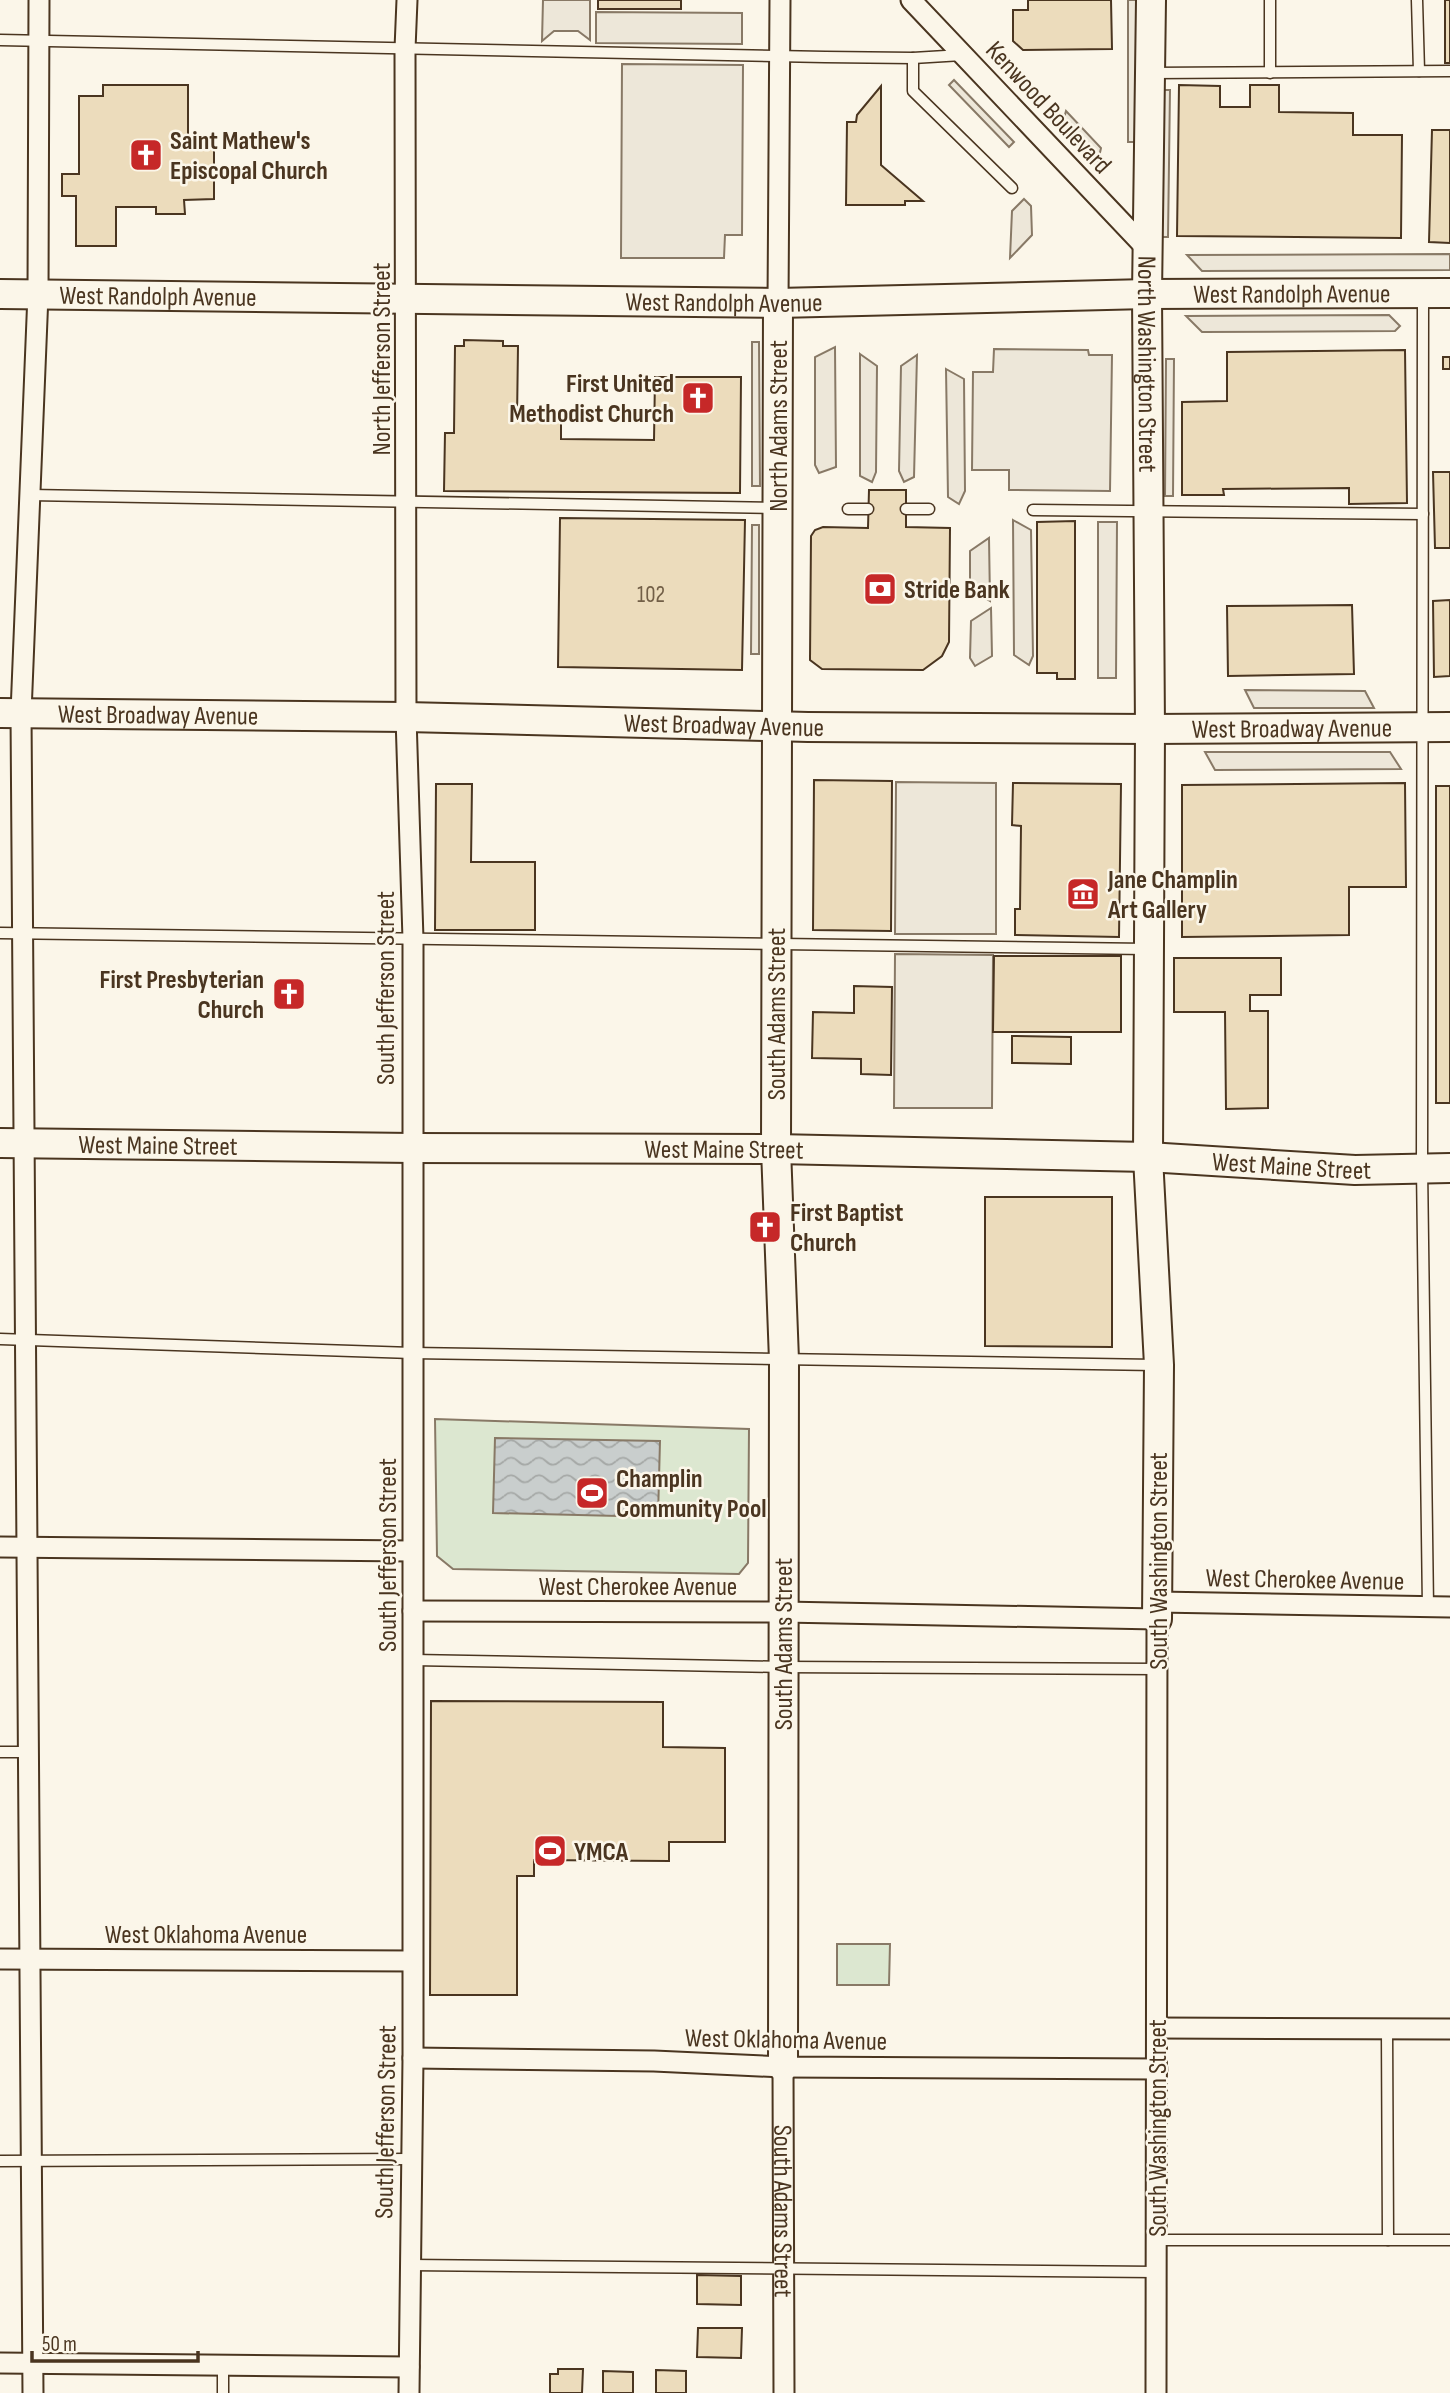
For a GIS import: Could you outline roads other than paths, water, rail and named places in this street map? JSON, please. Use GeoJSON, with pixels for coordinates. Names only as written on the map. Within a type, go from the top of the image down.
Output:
{"type":"FeatureCollection","features":[{"type":"Feature","properties":{"kind":"main road","name":"North Washington Street"},"geometry":{"type":"LineString","coordinates":[[1150,729],[1147,249],[1151,0]]}},
{"type":"Feature","properties":{"kind":"main road","name":"West Randolph Avenue"},"geometry":{"type":"LineString","coordinates":[[0,294],[778,303],[1147,294],[1436,293]]}},
{"type":"Feature","properties":{"kind":"main road","name":"North Adams Street"},"geometry":{"type":"LineString","coordinates":[[776,726],[778,303]]}},
{"type":"Feature","properties":{"kind":"main road","name":"West Broadway Avenue"},"geometry":{"type":"LineString","coordinates":[[11,713],[776,726],[1150,729],[1437,727]]}},
{"type":"Feature","properties":{"kind":"main road","name":"South Adams Street"},"geometry":{"type":"LineString","coordinates":[[776,726],[776,1149],[784,1360],[783,2067]]}},
{"type":"Feature","properties":{"kind":"main road","name":"South Washington Street"},"geometry":{"type":"LineString","coordinates":[[1150,729],[1148,1157],[1159,1365],[1158,1610]]}},
{"type":"Feature","properties":{"kind":"main road","name":"West Maine Street"},"geometry":{"type":"LineString","coordinates":[[12,1143],[776,1149],[1148,1157],[1355,1170],[1436,1168]]}},
{"type":"Feature","properties":{"kind":"street"},"geometry":{"type":"LineString","coordinates":[[33,2393],[25,1339],[12,1143],[23,934],[11,713],[30,495],[38,294],[39,0]]}},
{"type":"Feature","properties":{"kind":"street","name":"North Jefferson Street"},"geometry":{"type":"LineString","coordinates":[[406,718],[407,0]]}},
{"type":"Feature","properties":{"kind":"street","name":"North Adams Street"},"geometry":{"type":"LineString","coordinates":[[778,303],[780,0]]}},
{"type":"Feature","properties":{"kind":"street","name":"Kenwood Boulevard"},"geometry":{"type":"LineString","coordinates":[[911,0],[1147,249]]}},
{"type":"Feature","properties":{"kind":"street","name":"South Jefferson Street"},"geometry":{"type":"LineString","coordinates":[[406,718],[413,939],[413,2058],[409,2393]]}},
{"type":"Feature","properties":{"kind":"street"},"geometry":{"type":"LineString","coordinates":[[0,1548],[412,1552]]}},
{"type":"Feature","properties":{"kind":"street","name":"West Cherokee Avenue"},"geometry":{"type":"LineString","coordinates":[[413,1611],[783,1612],[1450,1607]]}},
{"type":"Feature","properties":{"kind":"street","name":"South Washington Street"},"geometry":{"type":"LineString","coordinates":[[1156,2393],[1158,1610]]}},
{"type":"Feature","properties":{"kind":"street","name":"West Oklahoma Avenue"},"geometry":{"type":"LineString","coordinates":[[0,1959],[412,1961]]}},
{"type":"Feature","properties":{"kind":"street"},"geometry":{"type":"LineString","coordinates":[[1157,2028],[1450,2029]]}},
{"type":"Feature","properties":{"kind":"street","name":"West Oklahoma Avenue"},"geometry":{"type":"LineString","coordinates":[[413,2058],[654,2061],[783,2067],[1157,2070]]}},
{"type":"Feature","properties":{"kind":"street","name":"South Adams Street"},"geometry":{"type":"LineString","coordinates":[[783,2067],[784,2393]]}},
{"type":"Feature","properties":{"kind":"street"},"geometry":{"type":"LineString","coordinates":[[0,2363],[409,2367]]}},
{"type":"Feature","properties":{"kind":"lane"},"geometry":{"type":"LineString","coordinates":[[1270,0],[1270,73]]}},
{"type":"Feature","properties":{"kind":"lane"},"geometry":{"type":"LineString","coordinates":[[1417,0],[1419,71]]}},
{"type":"Feature","properties":{"kind":"lane"},"geometry":{"type":"LineString","coordinates":[[0,40],[913,58],[964,55]]}},
{"type":"Feature","properties":{"kind":"lane"},"geometry":{"type":"LineString","coordinates":[[913,58],[913,91],[1012,188]]}},
{"type":"Feature","properties":{"kind":"lane"},"geometry":{"type":"LineString","coordinates":[[1150,73],[1450,71]]}},
{"type":"Feature","properties":{"kind":"lane"},"geometry":{"type":"LineString","coordinates":[[1428,1607],[1436,1168],[1437,727],[1423,514],[1436,293]]}},
{"type":"Feature","properties":{"kind":"lane"},"geometry":{"type":"LineString","coordinates":[[30,495],[779,508]]}},
{"type":"Feature","properties":{"kind":"lane"},"geometry":{"type":"LineString","coordinates":[[848,509],[868,509]]}},
{"type":"Feature","properties":{"kind":"lane"},"geometry":{"type":"LineString","coordinates":[[906,509],[929,509]]}},
{"type":"Feature","properties":{"kind":"lane"},"geometry":{"type":"LineString","coordinates":[[1033,510],[1423,514]]}},
{"type":"Feature","properties":{"kind":"lane"},"geometry":{"type":"LineString","coordinates":[[0,933],[1149,950]]}},
{"type":"Feature","properties":{"kind":"lane"},"geometry":{"type":"LineString","coordinates":[[0,1339],[412,1353],[1159,1365]]}},
{"type":"Feature","properties":{"kind":"lane"},"geometry":{"type":"LineString","coordinates":[[413,1660],[783,1667],[1157,1669]]}},
{"type":"Feature","properties":{"kind":"lane"},"geometry":{"type":"LineString","coordinates":[[0,1752],[28,1752]]}},
{"type":"Feature","properties":{"kind":"lane"},"geometry":{"type":"LineString","coordinates":[[1387,2029],[1388,2240]]}},
{"type":"Feature","properties":{"kind":"lane"},"geometry":{"type":"LineString","coordinates":[[0,2161],[412,2159]]}},
{"type":"Feature","properties":{"kind":"lane"},"geometry":{"type":"LineString","coordinates":[[1156,2240],[1450,2240]]}},
{"type":"Feature","properties":{"kind":"lane"},"geometry":{"type":"LineString","coordinates":[[409,2265],[1156,2272]]}},
{"type":"Feature","properties":{"kind":"lane"},"geometry":{"type":"LineString","coordinates":[[223,2365],[223,2393]]}},
{"type":"Feature","properties":{"kind":"water","name":"Champlin Community Pool"},"geometry":{"type":"Polygon","coordinates":[[[495,1438],[660,1441],[658,1517],[493,1513],[495,1438]]]}},
{"type":"Feature","properties":{"kind":"place","name":"Saint Mathew's Episcopal Church"},"geometry":{"type":"Point","coordinates":[146,155]}},
{"type":"Feature","properties":{"kind":"place","name":"First United Methodist Church"},"geometry":{"type":"Point","coordinates":[698,398]}},
{"type":"Feature","properties":{"kind":"place","name":"Stride Bank"},"geometry":{"type":"Point","coordinates":[880,589]}},
{"type":"Feature","properties":{"kind":"place","name":"Jane Champlin Art Gallery"},"geometry":{"type":"Point","coordinates":[1083,894]}},
{"type":"Feature","properties":{"kind":"place","name":"First Presbyterian Church"},"geometry":{"type":"Point","coordinates":[289,994]}},
{"type":"Feature","properties":{"kind":"place","name":"First Baptist Church"},"geometry":{"type":"Point","coordinates":[765,1227]}},
{"type":"Feature","properties":{"kind":"place","name":"Champlin Community Pool"},"geometry":{"type":"Point","coordinates":[592,1493]}},
{"type":"Feature","properties":{"kind":"place","name":"YMCA"},"geometry":{"type":"Point","coordinates":[550,1851]}}]}
